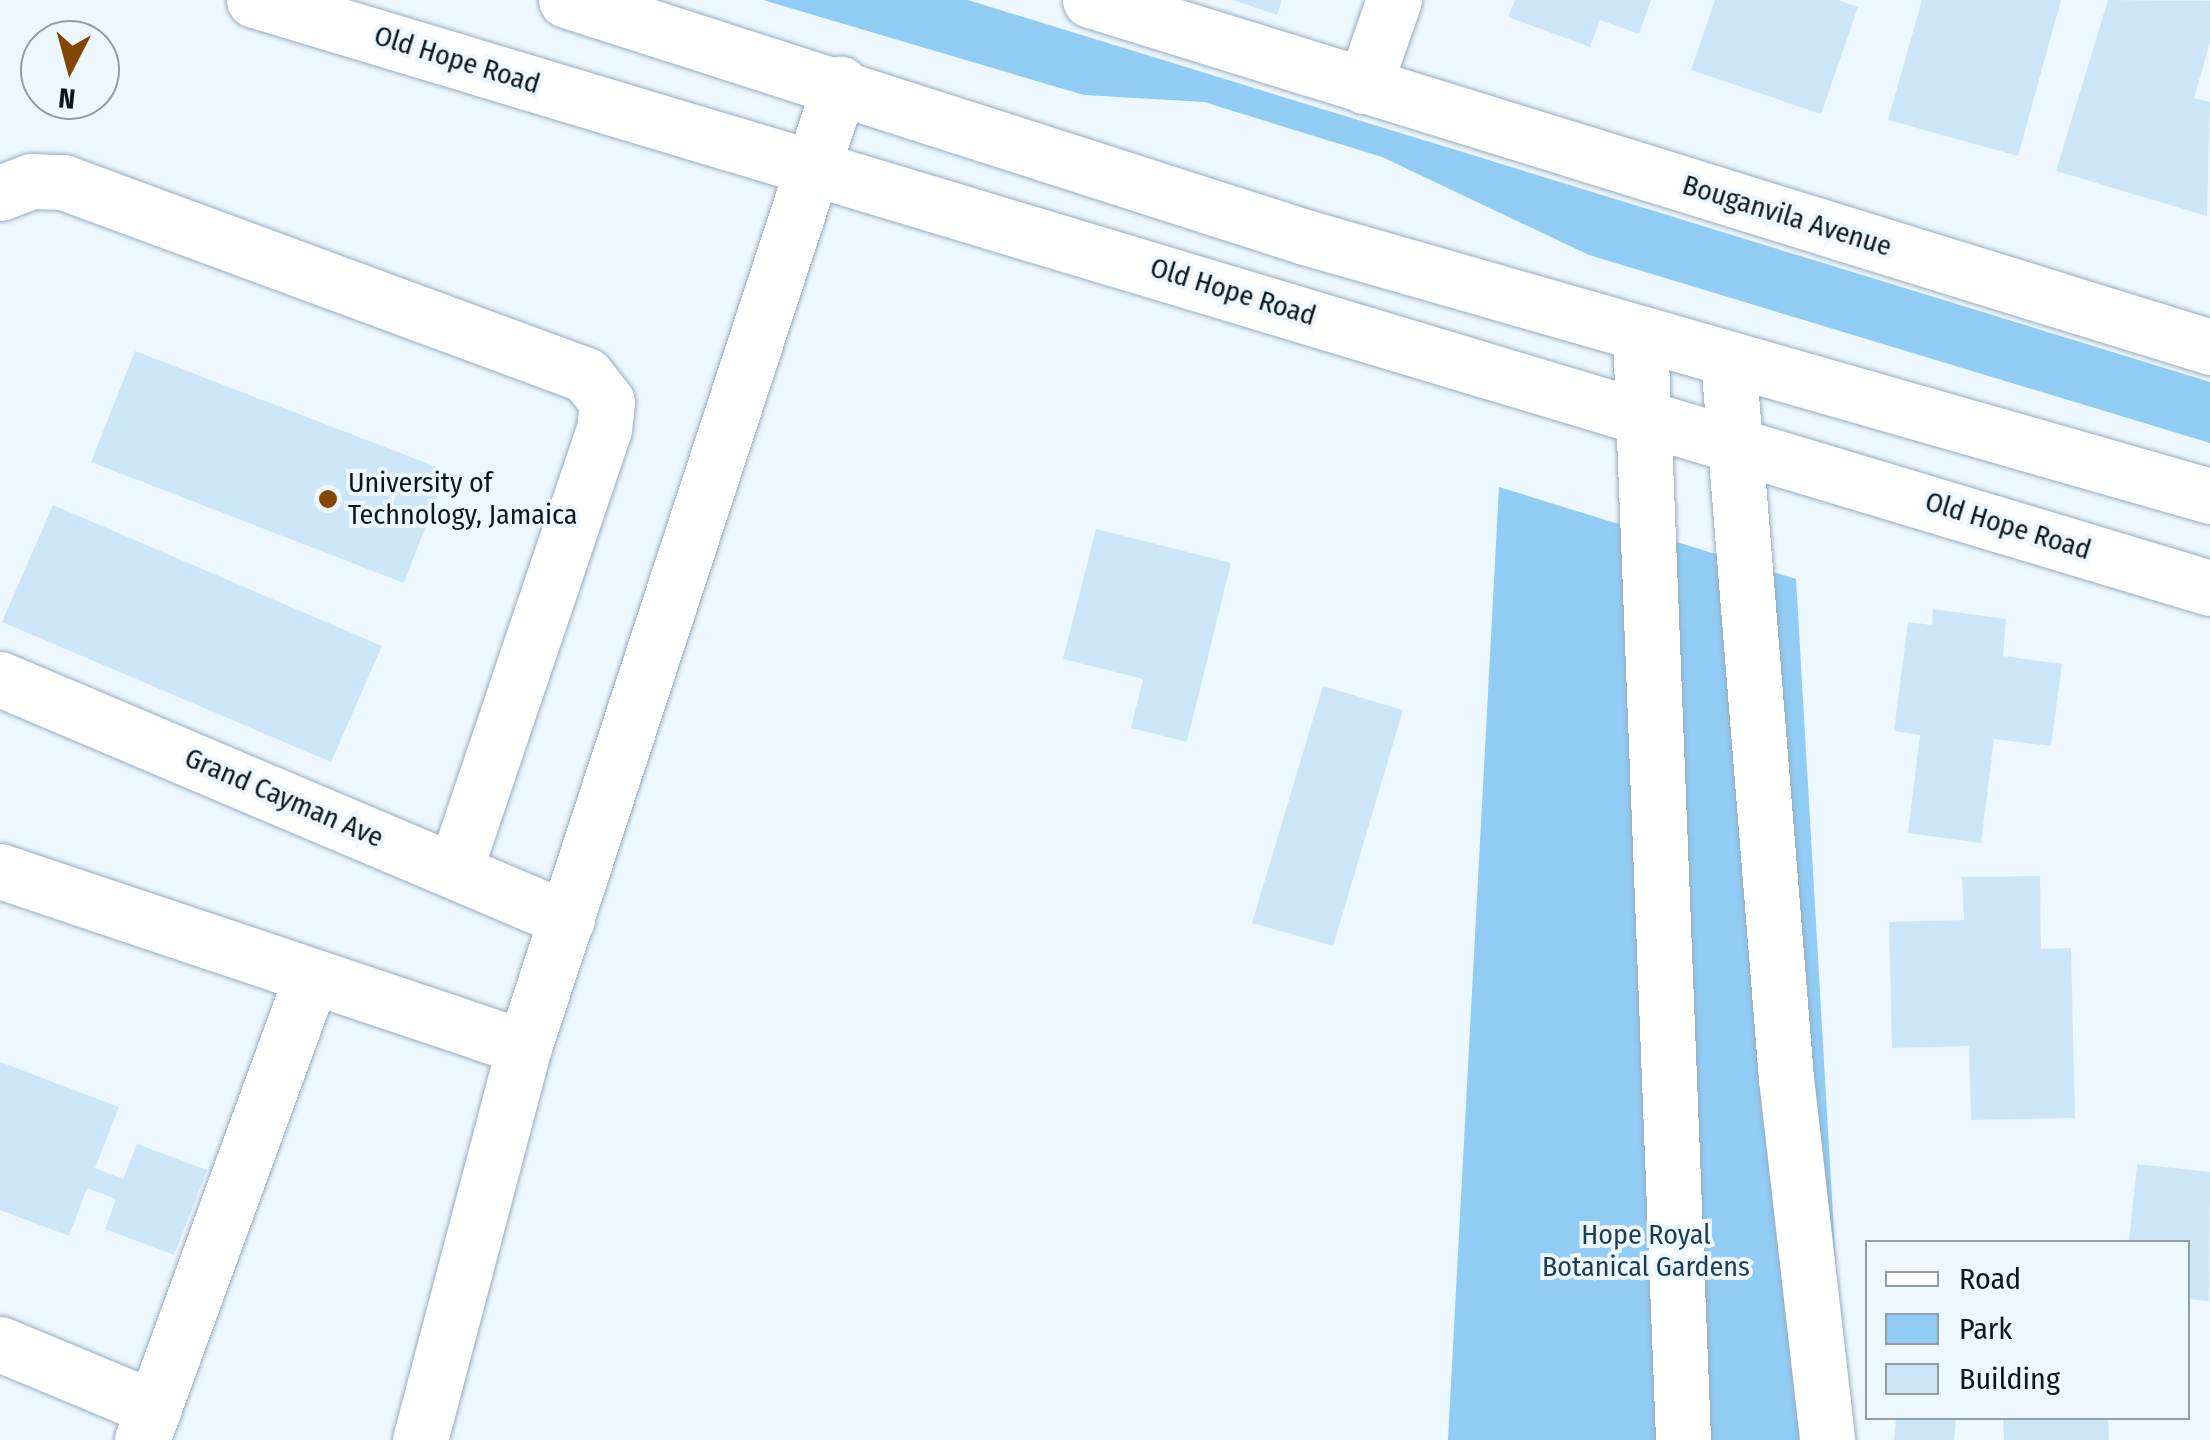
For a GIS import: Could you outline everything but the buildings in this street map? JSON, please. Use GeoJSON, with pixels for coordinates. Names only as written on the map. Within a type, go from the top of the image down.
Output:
{"type":"FeatureCollection","features":[{"type":"Feature","properties":{"kind":"main road","name":"Old Hope Road"},"geometry":{"type":"LineString","coordinates":[[254,0],[1645,414],[2210,588]]}},
{"type":"Feature","properties":{"kind":"main road"},"geometry":{"type":"LineString","coordinates":[[566,0],[840,84],[1305,237],[2210,496]]}},
{"type":"Feature","properties":{"kind":"main road","name":"Bouganvila Avenue"},"geometry":{"type":"LineString","coordinates":[[1090,0],[2210,347]]}},
{"type":"Feature","properties":{"kind":"main road"},"geometry":{"type":"LineString","coordinates":[[1364,86],[1394,0]]}},
{"type":"Feature","properties":{"kind":"main road"},"geometry":{"type":"LineString","coordinates":[[420,1440],[524,1047],[840,84]]}},
{"type":"Feature","properties":{"kind":"main road"},"geometry":{"type":"LineString","coordinates":[[0,193],[31,182],[63,182],[586,375],[607,402],[604,429],[454,869]]}},
{"type":"Feature","properties":{"kind":"main road"},"geometry":{"type":"LineString","coordinates":[[1640,334],[1683,1440]]}},
{"type":"Feature","properties":{"kind":"main road"},"geometry":{"type":"LineString","coordinates":[[1728,359],[1786,1078],[1826,1440]]}},
{"type":"Feature","properties":{"kind":"main road","name":"Grand Cayman Ave"},"geometry":{"type":"LineString","coordinates":[[0,679],[566,919]]}},
{"type":"Feature","properties":{"kind":"main road"},"geometry":{"type":"LineString","coordinates":[[0,871],[524,1047]]}},
{"type":"Feature","properties":{"kind":"main road"},"geometry":{"type":"LineString","coordinates":[[0,1344],[148,1424],[312,976]]}},
{"type":"Feature","properties":{"kind":"green space"},"geometry":{"type":"Polygon","coordinates":[[[763,0],[968,0],[2210,382],[2210,443],[1589,255],[1382,157],[1204,102],[1084,95],[763,0]]]}},
{"type":"Feature","properties":{"kind":"green space","name":"Hope Royal Botanical Gardens"},"geometry":{"type":"Polygon","coordinates":[[[1499,487],[1796,579],[1846,1440],[1448,1440],[1499,487]]]}},
{"type":"Feature","properties":{"kind":"place","name":"University of Technology, Jamaica"},"geometry":{"type":"Point","coordinates":[328,499]}}]}
